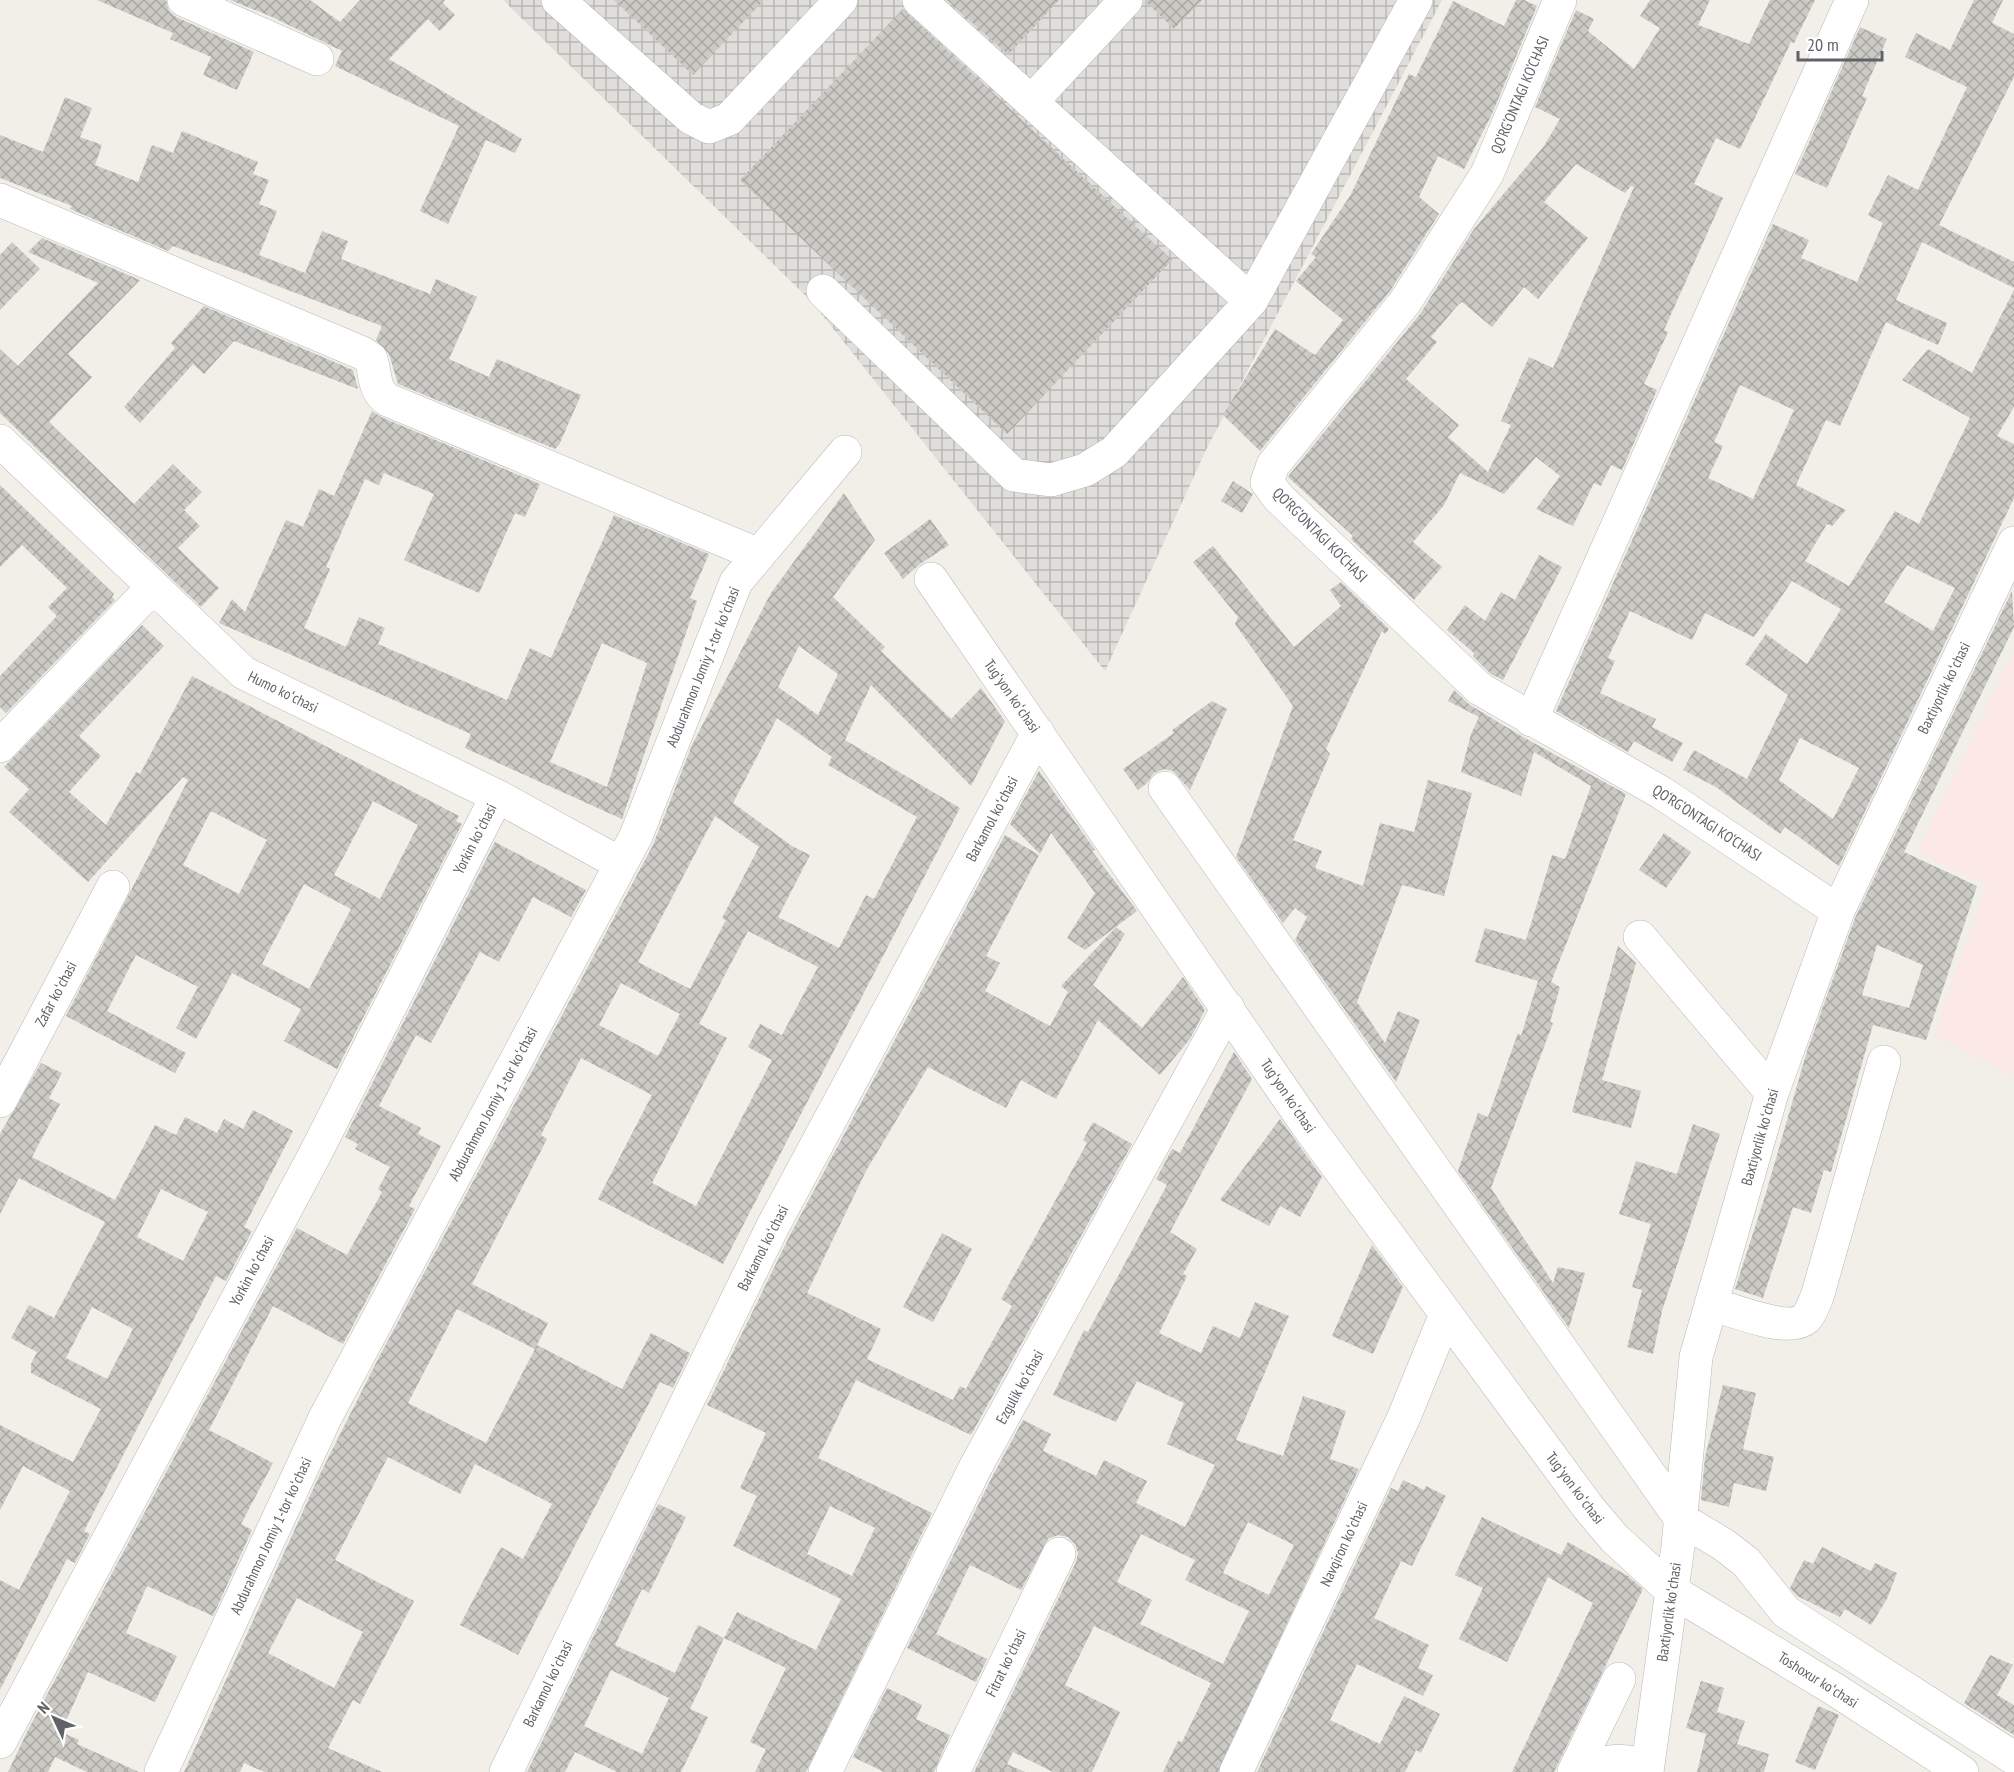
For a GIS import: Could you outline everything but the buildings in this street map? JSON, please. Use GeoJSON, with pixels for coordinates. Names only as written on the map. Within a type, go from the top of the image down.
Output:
{"type":"FeatureCollection","features":[{"type":"Feature","properties":{"kind":"street"},"geometry":{"type":"LineString","coordinates":[[184,0],[318,59]]}},
{"type":"Feature","properties":{"kind":"street"},"geometry":{"type":"LineString","coordinates":[[558,0],[691,118],[709,127],[729,119],[841,0]]}},
{"type":"Feature","properties":{"kind":"street"},"geometry":{"type":"LineString","coordinates":[[919,0],[1251,301]]}},
{"type":"Feature","properties":{"kind":"street"},"geometry":{"type":"LineString","coordinates":[[1031,102],[1126,0]]}},
{"type":"Feature","properties":{"kind":"street"},"geometry":{"type":"LineString","coordinates":[[823,291],[1014,475],[1051,480],[1085,470],[1114,452],[1251,301],[1416,0]]}},
{"type":"Feature","properties":{"kind":"street","name":"QO‘RG‘ONTAGI KO‘CHASI"},"geometry":{"type":"LineString","coordinates":[[1560,0],[1487,174],[1405,302],[1273,465],[1268,482],[1278,497],[1480,689],[1662,793],[1838,910]]}},
{"type":"Feature","properties":{"kind":"street"},"geometry":{"type":"LineString","coordinates":[[1531,720],[1852,0]]}},
{"type":"Feature","properties":{"kind":"street"},"geometry":{"type":"LineString","coordinates":[[0,200],[362,353],[371,359],[375,386],[388,400],[759,555]]}},
{"type":"Feature","properties":{"kind":"street","name":"Humo koʻchasi"},"geometry":{"type":"LineString","coordinates":[[0,441],[244,673],[497,796],[621,864]]}},
{"type":"Feature","properties":{"kind":"street","name":"Abdurahmon Jomiy 1-tor koʻchasi"},"geometry":{"type":"LineString","coordinates":[[162,1772],[325,1418],[636,836],[736,582],[845,452]]}},
{"type":"Feature","properties":{"kind":"street","name":"Baxtiyorlik koʻchasi"},"geometry":{"type":"LineString","coordinates":[[1647,1769],[1681,1519],[1696,1357],[1772,1093],[1838,910],[2005,584],[2014,543]]}},
{"type":"Feature","properties":{"kind":"street","name":"Tugʻyon koʻchasi"},"geometry":{"type":"LineString","coordinates":[[931,579],[1307,1125],[1588,1507],[1614,1538],[1672,1591]]}},
{"type":"Feature","properties":{"kind":"street"},"geometry":{"type":"LineString","coordinates":[[0,746],[153,587]]}},
{"type":"Feature","properties":{"kind":"street","name":"Barkamol koʻchasi"},"geometry":{"type":"LineString","coordinates":[[506,1772],[773,1226],[1038,733]]}},
{"type":"Feature","properties":{"kind":"street"},"geometry":{"type":"LineString","coordinates":[[1165,788],[1681,1519],[1724,1545],[1746,1562],[1786,1612],[2001,1749],[1971,1772]]}},
{"type":"Feature","properties":{"kind":"street","name":"Yorkin koʻchasi"},"geometry":{"type":"LineString","coordinates":[[0,1742],[312,1158],[497,796]]}},
{"type":"Feature","properties":{"kind":"street","name":"Zafar koʻchasi"},"geometry":{"type":"LineString","coordinates":[[0,1101],[112,887]]}},
{"type":"Feature","properties":{"kind":"street"},"geometry":{"type":"LineString","coordinates":[[1640,937],[1772,1093]]}},
{"type":"Feature","properties":{"kind":"street","name":"Ezgulik koʻchasi"},"geometry":{"type":"LineString","coordinates":[[825,1772],[976,1466],[1228,1008]]}},
{"type":"Feature","properties":{"kind":"street"},"geometry":{"type":"LineString","coordinates":[[1711,1304],[1782,1324],[1795,1325],[1807,1317],[1816,1297],[1884,1062]]}},
{"type":"Feature","properties":{"kind":"street","name":"Navqiron koʻchasi"},"geometry":{"type":"LineString","coordinates":[[1236,1772],[1404,1417],[1446,1314]]}},
{"type":"Feature","properties":{"kind":"street","name":"Fitrat koʻchasi"},"geometry":{"type":"LineString","coordinates":[[953,1772],[1059,1554]]}},
{"type":"Feature","properties":{"kind":"street","name":"Toshoxur koʻchasi"},"geometry":{"type":"LineString","coordinates":[[1672,1591],[1834,1689],[1962,1772]]}},
{"type":"Feature","properties":{"kind":"street"},"geometry":{"type":"LineString","coordinates":[[1574,1772],[1619,1679]]}},
{"type":"Feature","properties":{"kind":"street"},"geometry":{"type":"LineString","coordinates":[[1585,1772],[1593,1765],[1616,1760],[1647,1769]]}},
{"type":"Feature","properties":{"kind":"shaded area"},"geometry":{"type":"Polygon","coordinates":[[[503,0],[1442,0],[1206,450],[1105,671],[812,302],[503,0]]]}},
{"type":"Feature","properties":{"kind":"shaded area"},"geometry":{"type":"Polygon","coordinates":[[[2014,650],[2014,1076],[1934,1035],[1987,885],[1918,853],[2014,650]]]}}]}
